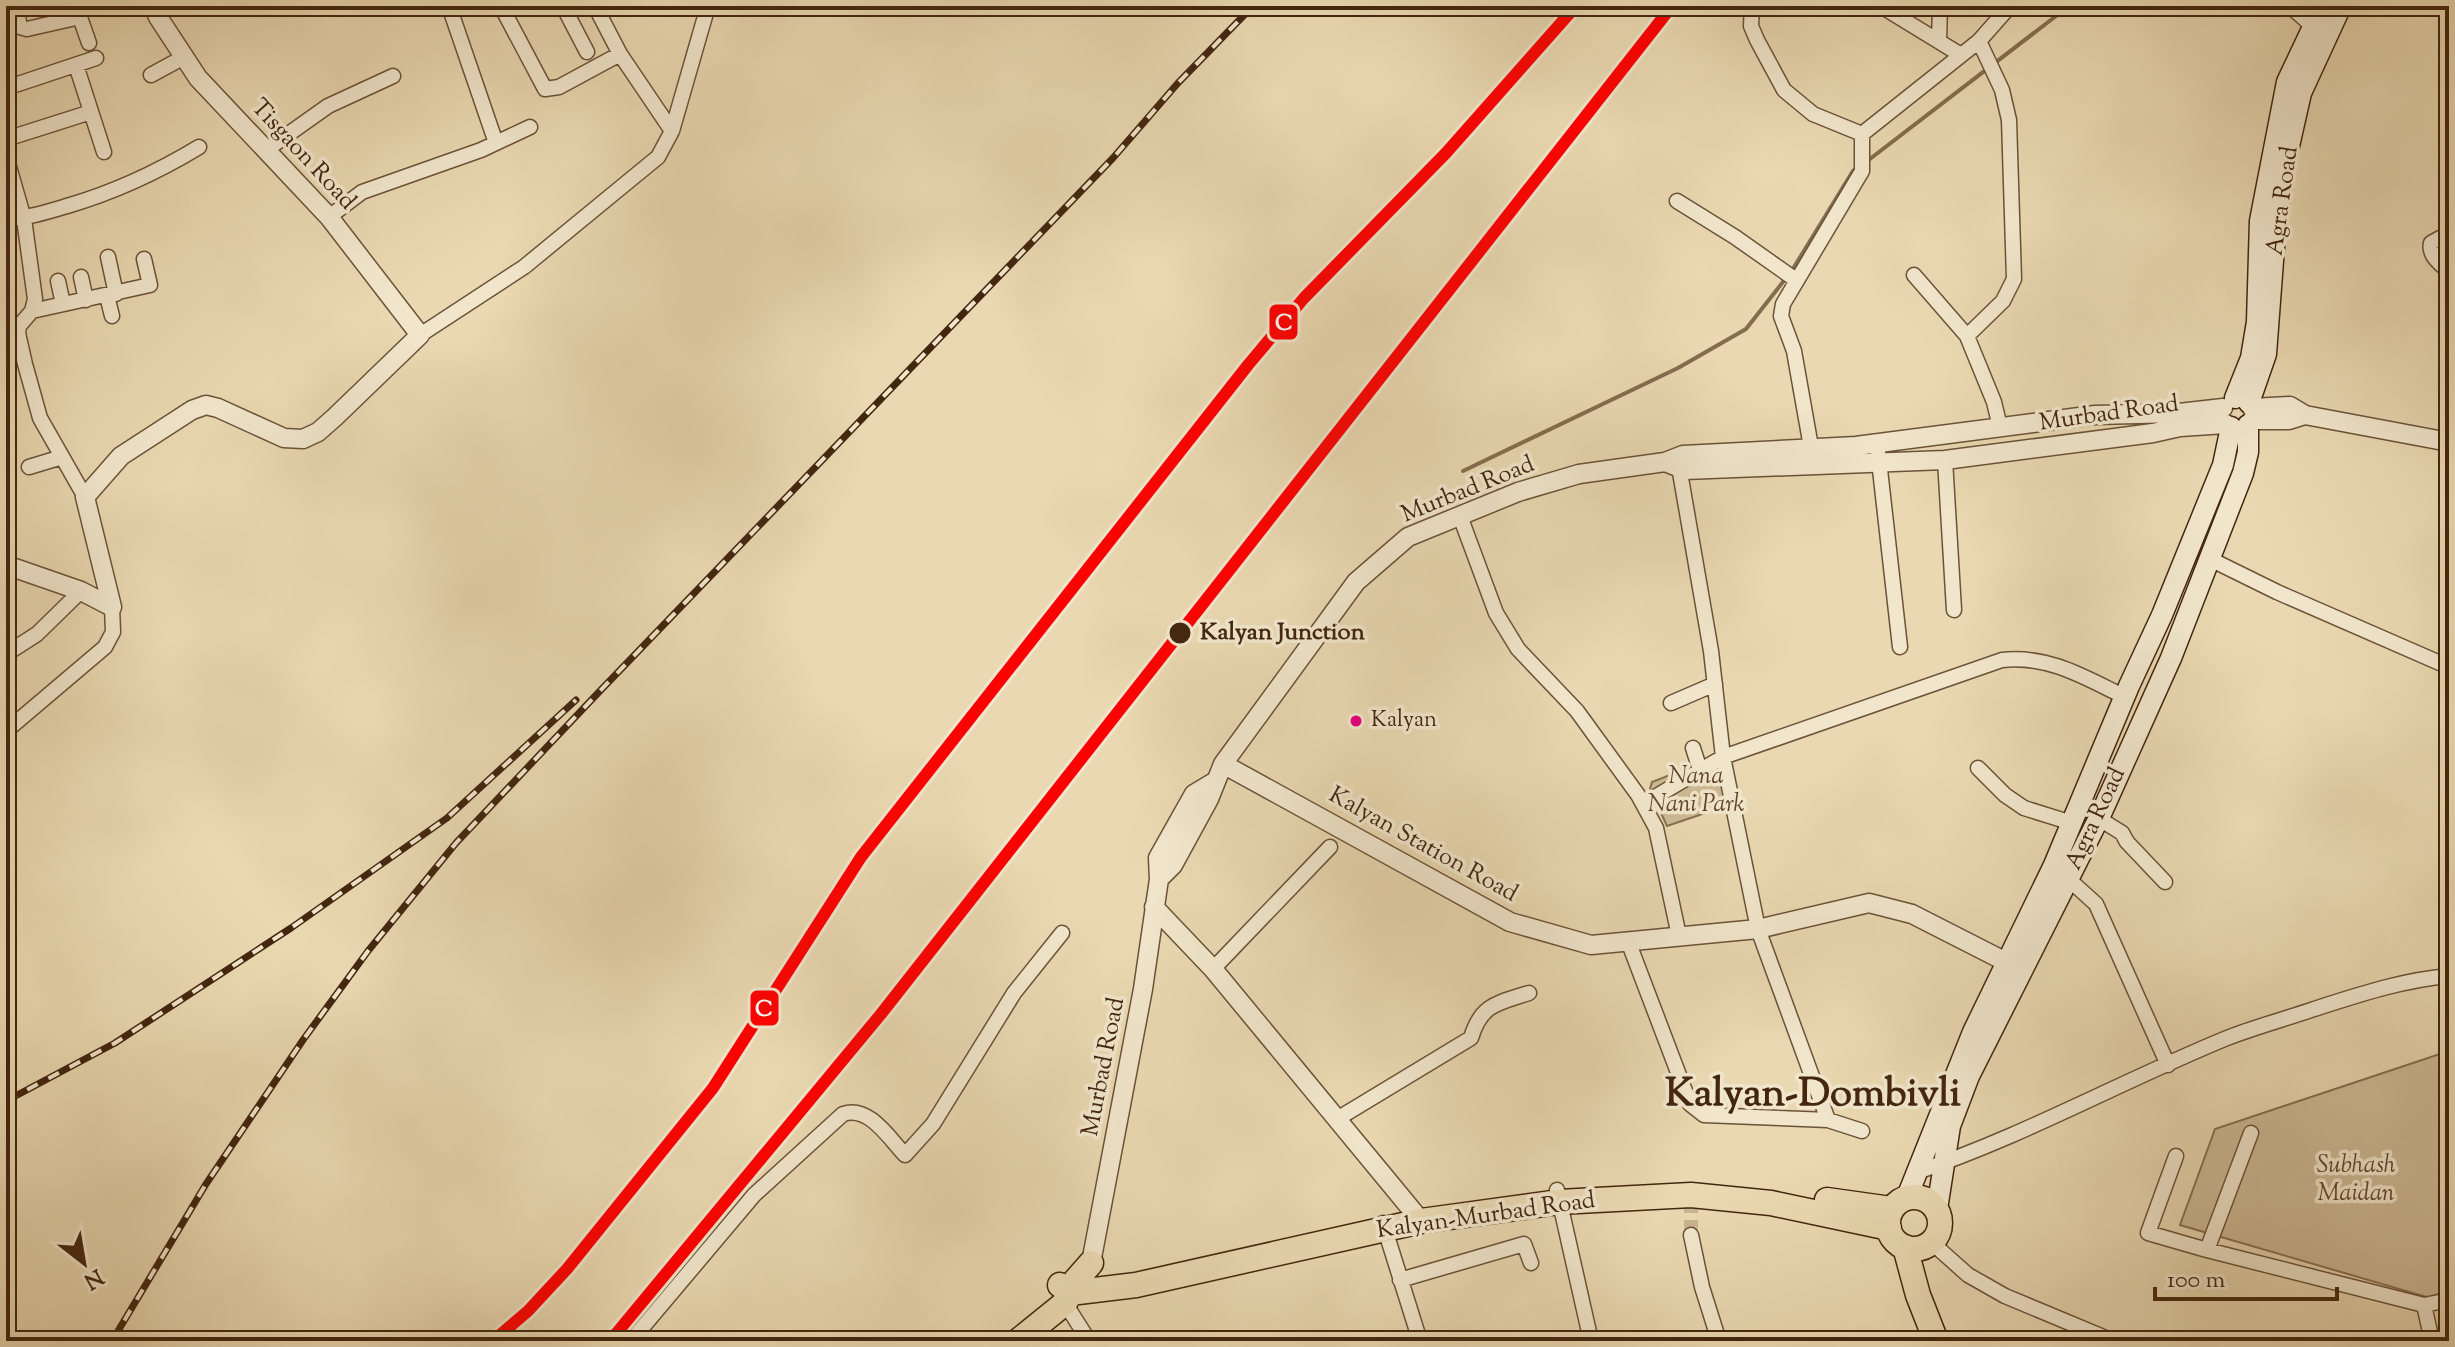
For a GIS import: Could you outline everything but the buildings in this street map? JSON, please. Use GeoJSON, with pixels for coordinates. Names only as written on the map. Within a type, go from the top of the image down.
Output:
{"type":"FeatureCollection","features":[{"type":"Feature","properties":{"kind":"main road","name":"Agra Road"},"geometry":{"type":"LineString","coordinates":[[2319,32],[2323,6]]}},
{"type":"Feature","properties":{"kind":"main road","name":"Agra Road"},"geometry":{"type":"LineString","coordinates":[[2061,872],[2072,823],[2162,615],[2223,465],[2240,414],[2257,322],[2260,221],[2287,82],[2319,32],[2341,6]]}},
{"type":"Feature","properties":{"kind":"main road","name":"Agra Road"},"geometry":{"type":"LineString","coordinates":[[1896,1212],[1914,1173],[1969,1076],[1995,1005],[2061,872],[2098,818],[2171,658],[2243,473],[2248,452],[2240,414]]}},
{"type":"Feature","properties":{"kind":"main road","name":"Agra Road"},"geometry":{"type":"LineString","coordinates":[[1937,1209],[1944,1163],[1943,1125]]}},
{"type":"Feature","properties":{"kind":"main road","name":"Kalyan-Murbad Road"},"geometry":{"type":"LineString","coordinates":[[1018,1341],[1076,1288],[1174,1271],[1417,1217],[1558,1196],[1690,1192],[1771,1203],[1896,1212]]}},
{"type":"Feature","properties":{"kind":"main road"},"geometry":{"type":"LineString","coordinates":[[1918,1246],[1894,1240],[1896,1212],[1926,1199],[1937,1209],[1940,1223],[1918,1246],[1918,1295],[1936,1341]]}},
{"type":"Feature","properties":{"kind":"main road"},"geometry":{"type":"LineString","coordinates":[[1918,1246],[1952,1341]]}},
{"type":"Feature","properties":{"kind":"main road"},"geometry":{"type":"LineString","coordinates":[[1043,1341],[1076,1288]]}},
{"type":"Feature","properties":{"kind":"street"},"geometry":{"type":"LineString","coordinates":[[16,6],[23,29],[78,11],[89,43]]}},
{"type":"Feature","properties":{"kind":"street","name":"Tisgaon Road"},"geometry":{"type":"LineString","coordinates":[[153,6],[198,78],[329,217],[420,335]]}},
{"type":"Feature","properties":{"kind":"street"},"geometry":{"type":"LineString","coordinates":[[449,6],[496,143]]}},
{"type":"Feature","properties":{"kind":"street"},"geometry":{"type":"LineString","coordinates":[[501,6],[545,89],[559,87],[618,50]]}},
{"type":"Feature","properties":{"kind":"street"},"geometry":{"type":"LineString","coordinates":[[510,6],[545,75],[551,80],[618,50]]}},
{"type":"Feature","properties":{"kind":"street"},"geometry":{"type":"LineString","coordinates":[[563,6],[587,52]]}},
{"type":"Feature","properties":{"kind":"street"},"geometry":{"type":"LineString","coordinates":[[595,6],[618,50],[672,131]]}},
{"type":"Feature","properties":{"kind":"street"},"geometry":{"type":"LineString","coordinates":[[85,497],[121,456],[192,410],[206,405],[284,438],[303,439],[318,432],[420,335],[524,267],[658,157],[672,131],[708,6]]}},
{"type":"Feature","properties":{"kind":"street"},"geometry":{"type":"LineString","coordinates":[[1752,6],[1751,26],[1784,90],[1817,107],[1862,140]]}},
{"type":"Feature","properties":{"kind":"street"},"geometry":{"type":"LineString","coordinates":[[1881,6],[1961,55]]}},
{"type":"Feature","properties":{"kind":"street"},"geometry":{"type":"LineString","coordinates":[[1939,41],[1940,6]]}},
{"type":"Feature","properties":{"kind":"street"},"geometry":{"type":"LineString","coordinates":[[1811,447],[1794,351],[1781,316],[1783,304],[1862,171],[1862,140],[1979,41],[2010,6]]}},
{"type":"Feature","properties":{"kind":"street"},"geometry":{"type":"LineString","coordinates":[[2290,6],[2319,32]]}},
{"type":"Feature","properties":{"kind":"street"},"geometry":{"type":"LineString","coordinates":[[1967,336],[2003,301],[2014,279],[2009,120],[2002,90],[1979,41]]}},
{"type":"Feature","properties":{"kind":"street"},"geometry":{"type":"LineString","coordinates":[[151,75],[184,57]]}},
{"type":"Feature","properties":{"kind":"street"},"geometry":{"type":"LineString","coordinates":[[6,88],[96,58]]}},
{"type":"Feature","properties":{"kind":"street"},"geometry":{"type":"LineString","coordinates":[[76,65],[104,152]]}},
{"type":"Feature","properties":{"kind":"street"},"geometry":{"type":"LineString","coordinates":[[266,150],[328,106],[393,76]]}},
{"type":"Feature","properties":{"kind":"street"},"geometry":{"type":"LineString","coordinates":[[6,139],[91,112]]}},
{"type":"Feature","properties":{"kind":"street"},"geometry":{"type":"LineString","coordinates":[[329,217],[362,192],[496,143],[530,127]]}},
{"type":"Feature","properties":{"kind":"street"},"geometry":{"type":"LineString","coordinates":[[6,219],[24,219],[112,192],[158,171],[199,147]]}},
{"type":"Feature","properties":{"kind":"street"},"geometry":{"type":"LineString","coordinates":[[6,156],[24,219],[35,299],[32,311],[19,326],[18,333],[40,418],[85,497],[112,607],[113,632],[105,647],[6,731]]}},
{"type":"Feature","properties":{"kind":"street"},"geometry":{"type":"LineString","coordinates":[[1677,201],[1796,280]]}},
{"type":"Feature","properties":{"kind":"street"},"geometry":{"type":"LineString","coordinates":[[2449,238],[2436,240],[2431,243],[2430,249],[2431,254],[2449,272]]}},
{"type":"Feature","properties":{"kind":"street"},"geometry":{"type":"LineString","coordinates":[[108,257],[112,316]]}},
{"type":"Feature","properties":{"kind":"street"},"geometry":{"type":"LineString","coordinates":[[32,311],[151,285],[144,259]]}},
{"type":"Feature","properties":{"kind":"street"},"geometry":{"type":"LineString","coordinates":[[1914,275],[1967,336],[1994,402],[2000,427]]}},
{"type":"Feature","properties":{"kind":"street"},"geometry":{"type":"LineString","coordinates":[[81,277],[86,300]]}},
{"type":"Feature","properties":{"kind":"street"},"geometry":{"type":"LineString","coordinates":[[58,281],[63,304]]}},
{"type":"Feature","properties":{"kind":"street"},"geometry":{"type":"LineString","coordinates":[[2240,414],[2289,420],[2305,415],[2449,442]]}},
{"type":"Feature","properties":{"kind":"street","name":"Murbad Road"},"geometry":{"type":"LineString","coordinates":[[1076,1288],[1143,989],[1159,879],[1158,858],[1194,794],[1214,782],[1223,764],[1356,582],[1408,537],[1518,492],[1579,474],[1811,447],[1877,443],[2095,415],[2240,414]]}},
{"type":"Feature","properties":{"kind":"street","name":"Murbad Road"},"geometry":{"type":"LineString","coordinates":[[1674,462],[1685,470],[1808,464],[1879,465],[1945,460],[2153,433],[2240,414]]}},
{"type":"Feature","properties":{"kind":"street"},"geometry":{"type":"LineString","coordinates":[[1877,443],[1900,647]]}},
{"type":"Feature","properties":{"kind":"street"},"geometry":{"type":"LineString","coordinates":[[29,467],[62,457]]}},
{"type":"Feature","properties":{"kind":"street"},"geometry":{"type":"LineString","coordinates":[[1945,460],[1954,610]]}},
{"type":"Feature","properties":{"kind":"street"},"geometry":{"type":"LineString","coordinates":[[1674,462],[1715,684],[1723,757],[1758,929],[1828,1120]]}},
{"type":"Feature","properties":{"kind":"street"},"geometry":{"type":"LineString","coordinates":[[1460,516],[1496,613],[1518,649],[1577,711],[1643,804],[1656,828],[1679,936]]}},
{"type":"Feature","properties":{"kind":"street"},"geometry":{"type":"LineString","coordinates":[[2210,559],[2277,592],[2449,667]]}},
{"type":"Feature","properties":{"kind":"street"},"geometry":{"type":"LineString","coordinates":[[6,565],[81,591],[112,607]]}},
{"type":"Feature","properties":{"kind":"street"},"geometry":{"type":"LineString","coordinates":[[6,654],[37,634],[81,591]]}},
{"type":"Feature","properties":{"kind":"street"},"geometry":{"type":"LineString","coordinates":[[1643,804],[1723,757],[2002,660],[2028,659],[2055,664],[2125,697]]}},
{"type":"Feature","properties":{"kind":"street"},"geometry":{"type":"LineString","coordinates":[[1671,703],[1715,684]]}},
{"type":"Feature","properties":{"kind":"street"},"geometry":{"type":"LineString","coordinates":[[1693,748],[1700,770]]}},
{"type":"Feature","properties":{"kind":"street","name":"Kalyan Station Road"},"geometry":{"type":"LineString","coordinates":[[1223,764],[1510,922],[1591,945],[1758,929],[1869,903],[1912,914],[2014,966]]}},
{"type":"Feature","properties":{"kind":"street"},"geometry":{"type":"LineString","coordinates":[[1978,768],[2005,795],[2024,808],[2072,823]]}},
{"type":"Feature","properties":{"kind":"street"},"geometry":{"type":"LineString","coordinates":[[2098,818],[2122,833],[2165,882]]}},
{"type":"Feature","properties":{"kind":"street"},"geometry":{"type":"LineString","coordinates":[[1213,969],[1330,847]]}},
{"type":"Feature","properties":{"kind":"street"},"geometry":{"type":"LineString","coordinates":[[2061,872],[2096,904],[2168,1065]]}},
{"type":"Feature","properties":{"kind":"street"},"geometry":{"type":"LineString","coordinates":[[1154,907],[1213,969],[1417,1217]]}},
{"type":"Feature","properties":{"kind":"street"},"geometry":{"type":"LineString","coordinates":[[631,1341],[754,1195],[843,1114],[857,1112],[870,1118],[905,1155],[933,1124],[1014,993],[1062,933]]}},
{"type":"Feature","properties":{"kind":"street"},"geometry":{"type":"LineString","coordinates":[[1628,941],[1690,1104],[1704,1115],[1828,1120],[1862,1131]]}},
{"type":"Feature","properties":{"kind":"street"},"geometry":{"type":"LineString","coordinates":[[1914,1173],[1944,1163],[2228,1037],[2364,993],[2423,978],[2449,976]]}},
{"type":"Feature","properties":{"kind":"street"},"geometry":{"type":"LineString","coordinates":[[1337,1119],[1471,1038],[1476,1021],[1490,1006],[1529,993]]}},
{"type":"Feature","properties":{"kind":"street"},"geometry":{"type":"LineString","coordinates":[[2207,1250],[2251,1133]]}},
{"type":"Feature","properties":{"kind":"street"},"geometry":{"type":"LineString","coordinates":[[2176,1156],[2148,1233],[2424,1305],[2449,1300]]}},
{"type":"Feature","properties":{"kind":"street"},"geometry":{"type":"LineString","coordinates":[[1558,1196],[1591,1341]]}},
{"type":"Feature","properties":{"kind":"street"},"geometry":{"type":"LineString","coordinates":[[1383,1224],[1420,1341]]}},
{"type":"Feature","properties":{"kind":"street"},"geometry":{"type":"LineString","coordinates":[[1691,1235],[1702,1287],[1719,1341]]}},
{"type":"Feature","properties":{"kind":"street"},"geometry":{"type":"LineString","coordinates":[[1400,1280],[1524,1244],[1531,1263]]}},
{"type":"Feature","properties":{"kind":"street"},"geometry":{"type":"LineString","coordinates":[[1918,1246],[2005,1296],[2113,1341]]}},
{"type":"Feature","properties":{"kind":"street"},"geometry":{"type":"LineString","coordinates":[[1076,1288],[1089,1341]]}},
{"type":"Feature","properties":{"kind":"street"},"geometry":{"type":"LineString","coordinates":[[2424,1305],[2432,1341]]}},
{"type":"Feature","properties":{"kind":"green space","name":"Nana Nani Park"},"geometry":{"type":"Polygon","coordinates":[[[1716,757],[1726,806],[1667,826],[1650,789],[1652,782],[1716,757]]]}},
{"type":"Feature","properties":{"kind":"green space","name":"Subhash Maidan"},"geometry":{"type":"Polygon","coordinates":[[[2449,1051],[2449,1289],[2430,1298],[2180,1225],[2215,1129],[2449,1051]]]}},
{"type":"Feature","properties":{"kind":"waterway"},"geometry":{"type":"LineString","coordinates":[[1866,162],[2069,6]]}},
{"type":"Feature","properties":{"kind":"waterway"},"geometry":{"type":"LineString","coordinates":[[1791,272],[1853,171],[1859,167]]}},
{"type":"Feature","properties":{"kind":"waterway"},"geometry":{"type":"LineString","coordinates":[[1463,471],[1678,368],[1746,329],[1786,278]]}},
{"type":"Feature","properties":{"kind":"tunnel"},"geometry":{"type":"LineString","coordinates":[[1691,1199],[1691,1235]]}},
{"type":"Feature","properties":{"kind":"railway"},"geometry":{"type":"LineString","coordinates":[[112,1341],[206,1184],[303,1040],[368,951],[456,843],[1113,158],[1178,83],[1253,6]]}},
{"type":"Feature","properties":{"kind":"railway"},"geometry":{"type":"LineString","coordinates":[[6,1101],[115,1043],[291,928],[447,818],[576,700]]}},
{"type":"Feature","properties":{"kind":"transit line","name":"C"},"geometry":{"type":"LineString","coordinates":[[493,1341],[528,1311],[567,1269],[713,1088],[861,857],[1248,365],[1304,298],[1446,153],[1576,6]]}},
{"type":"Feature","properties":{"kind":"transit line","name":"C"},"geometry":{"type":"LineString","coordinates":[[610,1341],[881,1014],[1672,6]]}},
{"type":"Feature","properties":{"kind":"place","name":"Kalyan Junction"},"geometry":{"type":"Point","coordinates":[1180,633]}},
{"type":"Feature","properties":{"kind":"place","name":"Kalyan"},"geometry":{"type":"Point","coordinates":[1356,721]}},
{"type":"Feature","properties":{"kind":"district","name":"Kalyan-Dombivli"},"geometry":{"type":"Point","coordinates":[1813,1095]}}]}
